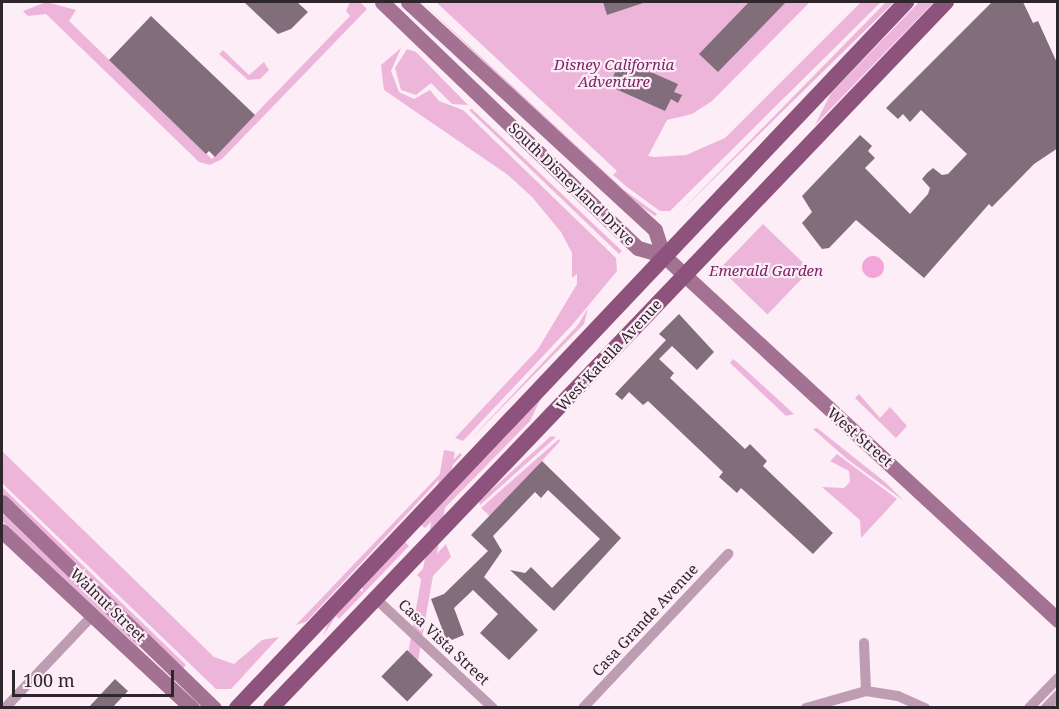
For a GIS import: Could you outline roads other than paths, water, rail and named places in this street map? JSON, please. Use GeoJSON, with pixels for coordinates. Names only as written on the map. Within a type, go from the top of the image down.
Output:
{"type":"FeatureCollection","features":[{"type":"Feature","properties":{"kind":"main road","name":"South Disneyland Drive"},"geometry":{"type":"LineString","coordinates":[[382,2],[399,7],[638,248],[663,255]]}},
{"type":"Feature","properties":{"kind":"main road","name":"South Disneyland Drive"},"geometry":{"type":"LineString","coordinates":[[408,2],[655,230],[663,255]]}},
{"type":"Feature","properties":{"kind":"main road","name":"West Katella Avenue"},"geometry":{"type":"LineString","coordinates":[[237,708],[663,255],[906,2]]}},
{"type":"Feature","properties":{"kind":"main road","name":"West Katella Avenue"},"geometry":{"type":"LineString","coordinates":[[271,708],[946,2]]}},
{"type":"Feature","properties":{"kind":"main road","name":"West Street"},"geometry":{"type":"LineString","coordinates":[[663,255],[1058,620]]}},
{"type":"Feature","properties":{"kind":"main road","name":"Walnut Street"},"geometry":{"type":"LineString","coordinates":[[2,502],[214,708]]}},
{"type":"Feature","properties":{"kind":"main road","name":"Walnut Street"},"geometry":{"type":"LineString","coordinates":[[2,531],[192,708]]}},
{"type":"Feature","properties":{"kind":"street","name":"Casa Grande Avenue"},"geometry":{"type":"LineString","coordinates":[[583,708],[728,554]]}},
{"type":"Feature","properties":{"kind":"street","name":"Casa Vista Street"},"geometry":{"type":"LineString","coordinates":[[375,598],[493,708]]}},
{"type":"Feature","properties":{"kind":"street"},"geometry":{"type":"LineString","coordinates":[[5,708],[92,616]]}},
{"type":"Feature","properties":{"kind":"street"},"geometry":{"type":"LineString","coordinates":[[864,643],[866,691]]}},
{"type":"Feature","properties":{"kind":"street"},"geometry":{"type":"LineString","coordinates":[[1029,708],[1058,678]]}},
{"type":"Feature","properties":{"kind":"street"},"geometry":{"type":"LineString","coordinates":[[806,708],[866,691],[898,696],[925,708]]}},
{"type":"Feature","properties":{"kind":"street"},"geometry":{"type":"LineString","coordinates":[[1046,708],[1058,695]]}},
{"type":"Feature","properties":{"kind":"park label","name":"Disney California Adventure"},"geometry":{"type":"Point","coordinates":[614,72]}},
{"type":"Feature","properties":{"kind":"park label","name":"Emerald Garden"},"geometry":{"type":"Point","coordinates":[766,271]}}]}
